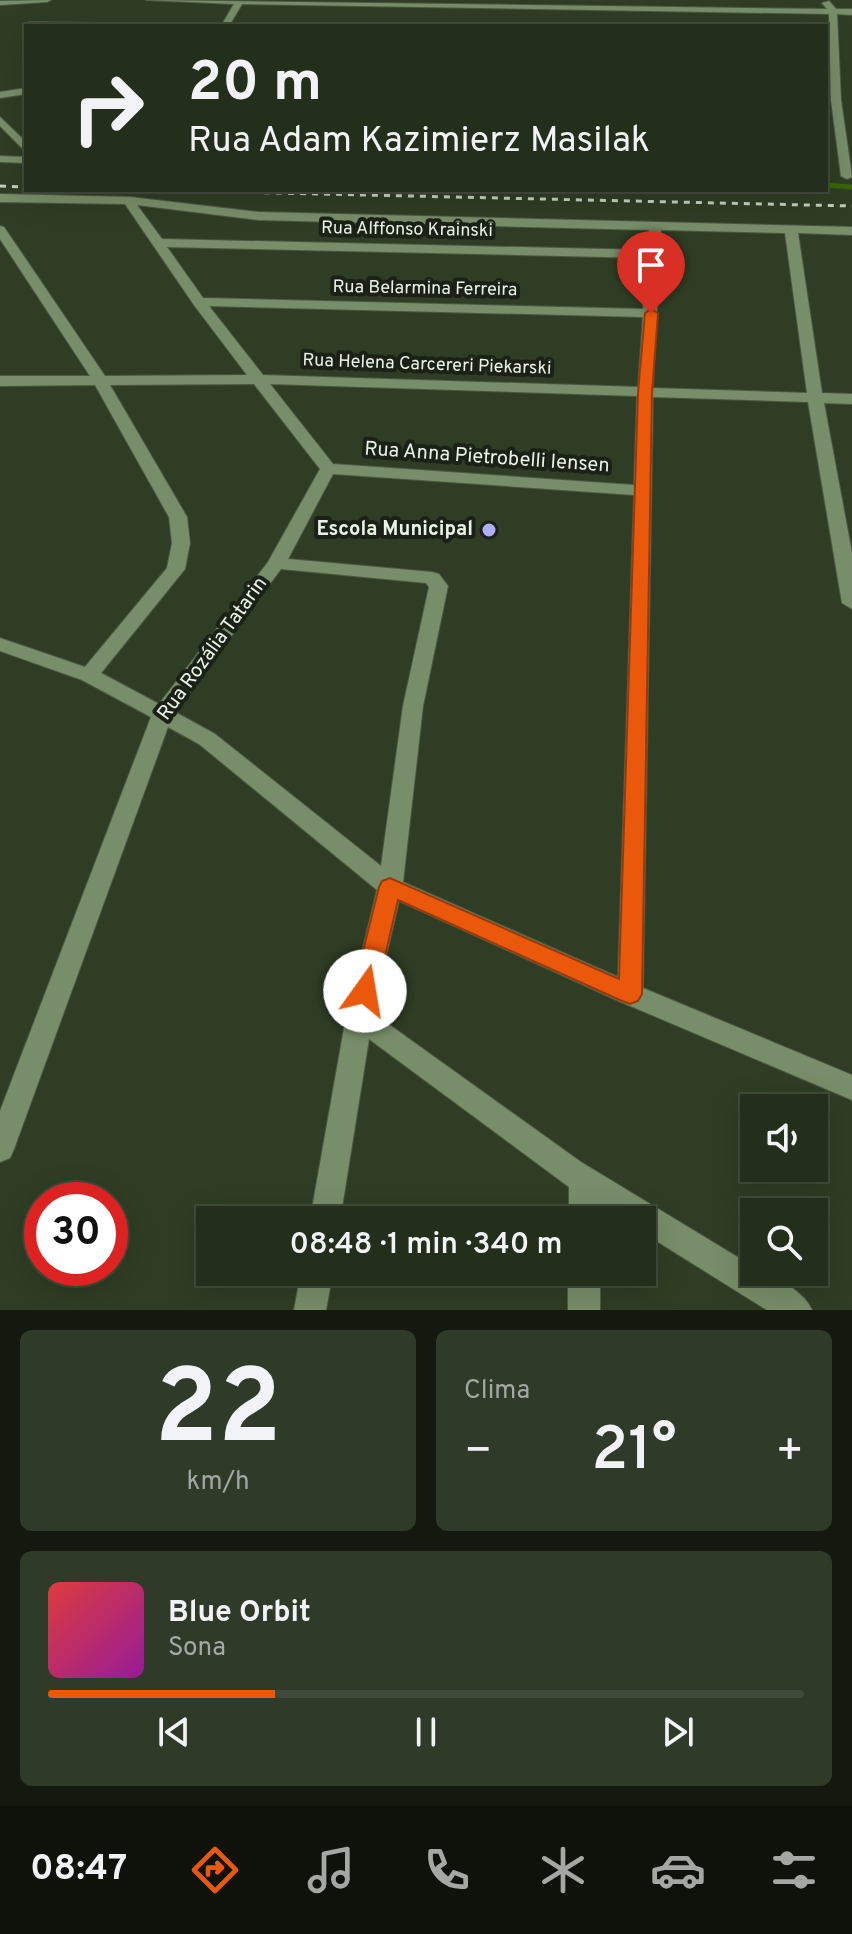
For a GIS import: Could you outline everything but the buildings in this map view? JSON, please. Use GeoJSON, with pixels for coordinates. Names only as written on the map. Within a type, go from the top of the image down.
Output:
{"type":"FeatureCollection","features":[{"type":"Feature","properties":{"kind":"street"},"geometry":{"type":"LineString","coordinates":[[1,2],[47,0]]}},
{"type":"Feature","properties":{"kind":"street"},"geometry":{"type":"LineString","coordinates":[[150,0],[514,3],[733,14],[852,12]]}},
{"type":"Feature","properties":{"kind":"street"},"geometry":{"type":"LineString","coordinates":[[726,0],[733,14]]}},
{"type":"Feature","properties":{"kind":"street"},"geometry":{"type":"LineString","coordinates":[[823,0],[833,11],[831,100],[845,176]]}},
{"type":"Feature","properties":{"kind":"street"},"geometry":{"type":"LineString","coordinates":[[226,24],[240,1]]}},
{"type":"Feature","properties":{"kind":"street"},"geometry":{"type":"LineString","coordinates":[[1,2],[11,10]]}},
{"type":"Feature","properties":{"kind":"street"},"geometry":{"type":"LineString","coordinates":[[419,15],[422,2]]}},
{"type":"Feature","properties":{"kind":"street"},"geometry":{"type":"LineString","coordinates":[[20,17],[29,24]]}},
{"type":"Feature","properties":{"kind":"street"},"geometry":{"type":"LineString","coordinates":[[0,95],[24,91]]}},
{"type":"Feature","properties":{"kind":"street"},"geometry":{"type":"LineString","coordinates":[[831,100],[852,101]]}},
{"type":"Feature","properties":{"kind":"street"},"geometry":{"type":"LineString","coordinates":[[0,120],[24,147]]}},
{"type":"Feature","properties":{"kind":"street"},"geometry":{"type":"LineString","coordinates":[[0,159],[24,160]]}},
{"type":"Feature","properties":{"kind":"street"},"geometry":{"type":"LineString","coordinates":[[0,198],[39,194],[231,210],[259,216],[852,231]]}},
{"type":"Feature","properties":{"kind":"street"},"geometry":{"type":"LineString","coordinates":[[130,203],[199,302],[328,469]]}},
{"type":"Feature","properties":{"kind":"street"},"geometry":{"type":"LineString","coordinates":[[630,994],[645,393],[655,226]]}},
{"type":"Feature","properties":{"kind":"street"},"geometry":{"type":"LineString","coordinates":[[791,229],[815,398],[852,603]]}},
{"type":"Feature","properties":{"kind":"street"},"geometry":{"type":"LineString","coordinates":[[0,230],[99,378],[178,517],[181,543],[176,569],[89,675]]}},
{"type":"Feature","properties":{"kind":"street","name":"Rua Alffonso Krainski"},"geometry":{"type":"LineString","coordinates":[[159,243],[653,254]]}},
{"type":"Feature","properties":{"kind":"street","name":"Rua Belarmina Ferreira"},"geometry":{"type":"LineString","coordinates":[[199,302],[651,313]]}},
{"type":"Feature","properties":{"kind":"street","name":"Rua Helena Carcereri Piekarski"},"geometry":{"type":"LineString","coordinates":[[0,381],[257,379],[852,399]]}},
{"type":"Feature","properties":{"kind":"street","name":"Rua Anna Pietrobelli Iensen"},"geometry":{"type":"LineString","coordinates":[[328,469],[643,491]]}},
{"type":"Feature","properties":{"kind":"street","name":"Rua Rozália Tatarin"},"geometry":{"type":"LineString","coordinates":[[0,1149],[163,713],[276,563],[328,469]]}},
{"type":"Feature","properties":{"kind":"street"},"geometry":{"type":"LineString","coordinates":[[276,563],[432,578],[439,586],[413,706],[390,887],[359,1017],[327,1206]]}},
{"type":"Feature","properties":{"kind":"street"},"geometry":{"type":"LineString","coordinates":[[0,644],[89,675],[207,739],[390,887],[852,1088]]}},
{"type":"Feature","properties":{"kind":"street"},"geometry":{"type":"LineString","coordinates":[[359,1017],[584,1180],[796,1310]]}},
{"type":"Feature","properties":{"kind":"street"},"geometry":{"type":"LineString","coordinates":[[584,1180],[584,1206]]}},
{"type":"Feature","properties":{"kind":"street"},"geometry":{"type":"LineString","coordinates":[[310,1310],[314,1286]]}},
{"type":"Feature","properties":{"kind":"street"},"geometry":{"type":"LineString","coordinates":[[584,1286],[584,1310]]}},
{"type":"Feature","properties":{"kind":"waterway"},"geometry":{"type":"LineString","coordinates":[[828,185],[852,187]]}},
{"type":"Feature","properties":{"kind":"railway"},"geometry":{"type":"LineString","coordinates":[[0,186],[24,187]]}},
{"type":"Feature","properties":{"kind":"railway"},"geometry":{"type":"LineString","coordinates":[[232,192],[852,206]]}},
{"type":"Feature","properties":{"kind":"place","name":"Escola Municipal"},"geometry":{"type":"Point","coordinates":[489,530]}},
{"type":"Feature","properties":{"kind":"route"},"geometry":{"type":"LineString","coordinates":[[365,991],[390,887],[630,994],[645,393],[651,313]]}}]}
